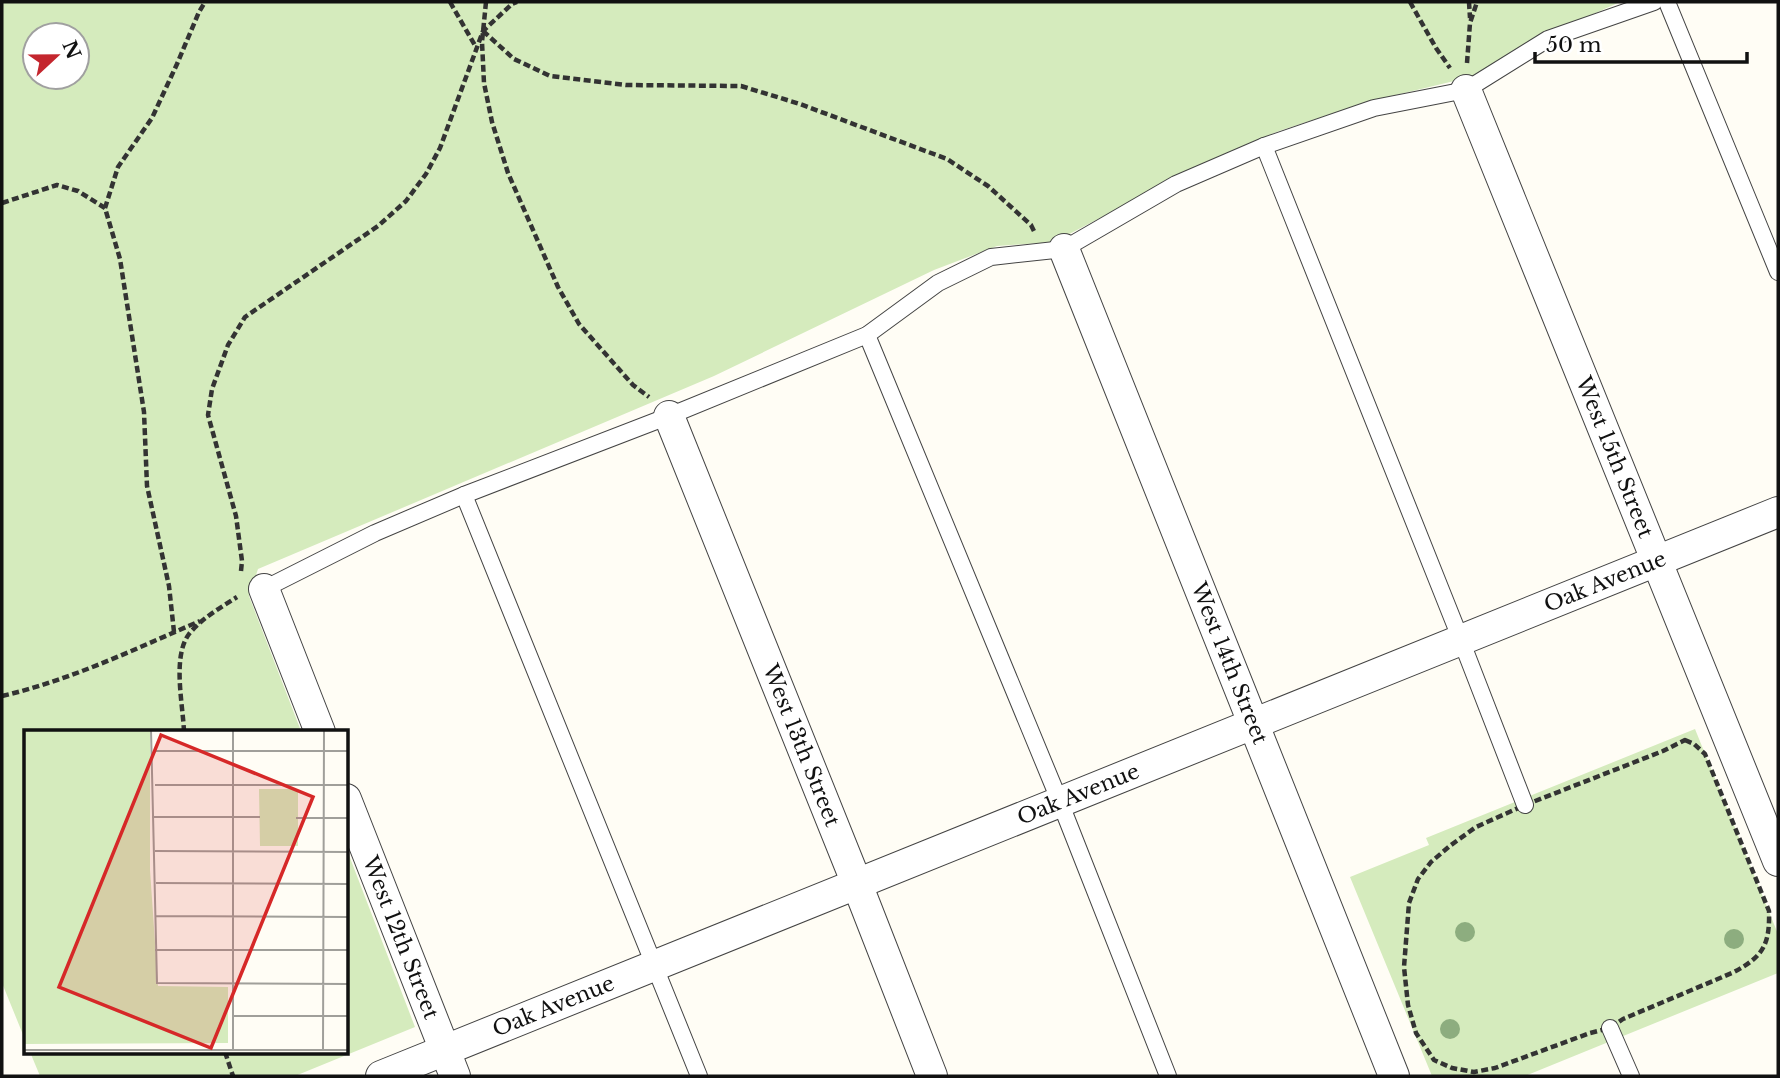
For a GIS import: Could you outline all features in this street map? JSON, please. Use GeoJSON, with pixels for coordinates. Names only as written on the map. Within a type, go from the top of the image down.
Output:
{"type":"FeatureCollection","features":[{"type":"Feature","properties":{"kind":"street","name":"West 15th Street"},"geometry":{"type":"LineString","coordinates":[[1466,90],[1778,861]]}},
{"type":"Feature","properties":{"kind":"street","name":"West 14th Street"},"geometry":{"type":"LineString","coordinates":[[1064,249],[1394,1076]]}},
{"type":"Feature","properties":{"kind":"street","name":"West 13th Street"},"geometry":{"type":"LineString","coordinates":[[668,416],[932,1076]]}},
{"type":"Feature","properties":{"kind":"street","name":"Oak Avenue"},"geometry":{"type":"LineString","coordinates":[[381,1076],[450,1064],[655,966],[1778,512]]}},
{"type":"Feature","properties":{"kind":"street"},"geometry":{"type":"LineString","coordinates":[[248,586],[319,730]]}},
{"type":"Feature","properties":{"kind":"street","name":"West 12th Street"},"geometry":{"type":"LineString","coordinates":[[348,804],[450,1064]]}},
{"type":"Feature","properties":{"kind":"lane"},"geometry":{"type":"LineString","coordinates":[[248,586],[464,495],[867,335],[938,283],[991,257],[1064,249],[1176,184],[1264,146],[1374,108],[1466,90],[1548,39],[1654,2]]}},
{"type":"Feature","properties":{"kind":"lane"},"geometry":{"type":"LineString","coordinates":[[1668,2],[1778,272]]}},
{"type":"Feature","properties":{"kind":"lane"},"geometry":{"type":"LineString","coordinates":[[1264,146],[1525,805]]}},
{"type":"Feature","properties":{"kind":"lane"},"geometry":{"type":"LineString","coordinates":[[867,335],[1060,802],[1168,1076]]}},
{"type":"Feature","properties":{"kind":"lane"},"geometry":{"type":"LineString","coordinates":[[464,495],[698,1076]]}},
{"type":"Feature","properties":{"kind":"lane"},"geometry":{"type":"LineString","coordinates":[[1610,1028],[1631,1076]]}},
{"type":"Feature","properties":{"kind":"path"},"geometry":{"type":"LineString","coordinates":[[174,632],[169,586],[147,486],[144,412],[120,259],[105,208],[118,167],[152,118],[205,2]]}},
{"type":"Feature","properties":{"kind":"path"},"geometry":{"type":"LineString","coordinates":[[450,2],[477,49]]}},
{"type":"Feature","properties":{"kind":"path"},"geometry":{"type":"LineString","coordinates":[[486,2],[483,31],[484,83],[492,122],[508,173],[558,287],[579,324],[633,385],[660,404],[668,416]]}},
{"type":"Feature","properties":{"kind":"path"},"geometry":{"type":"LineString","coordinates":[[184,730],[180,660],[187,636],[204,619],[248,586],[236,516],[208,415],[212,389],[229,345],[245,317],[378,226],[406,201],[426,174],[440,148],[483,31],[517,2]]}},
{"type":"Feature","properties":{"kind":"path"},"geometry":{"type":"LineString","coordinates":[[1410,2],[1436,48],[1466,90]]}},
{"type":"Feature","properties":{"kind":"path"},"geometry":{"type":"LineString","coordinates":[[1466,90],[1469,2]]}},
{"type":"Feature","properties":{"kind":"path"},"geometry":{"type":"LineString","coordinates":[[1470,23],[1477,2]]}},
{"type":"Feature","properties":{"kind":"path"},"geometry":{"type":"LineString","coordinates":[[483,31],[514,59],[550,76],[626,85],[741,86],[812,108],[947,159],[988,186],[1031,225],[1039,240],[1064,249]]}},
{"type":"Feature","properties":{"kind":"path"},"geometry":{"type":"LineString","coordinates":[[2,203],[57,185],[78,191],[105,208]]}},
{"type":"Feature","properties":{"kind":"path"},"geometry":{"type":"LineString","coordinates":[[2,696],[87,670],[204,619]]}},
{"type":"Feature","properties":{"kind":"path"},"geometry":{"type":"LineString","coordinates":[[1685,740],[1694,744],[1705,754],[1769,911],[1770,933],[1762,949],[1748,964],[1732,973],[1623,1019],[1610,1028],[1494,1068],[1474,1072],[1452,1068],[1434,1060],[1416,1033],[1408,1005],[1404,967],[1409,903],[1418,879],[1431,862],[1451,845],[1476,827],[1525,805],[1685,740]]}},
{"type":"Feature","properties":{"kind":"path"},"geometry":{"type":"LineString","coordinates":[[226,1054],[233,1076]]}},
{"type":"Feature","properties":{"kind":"green space"},"geometry":{"type":"Polygon","coordinates":[[[2,2],[1620,2],[1525,45],[1475,76],[1371,101],[1279,131],[1213,159],[1054,242],[997,246],[934,270],[714,376],[258,569],[249,596],[301,730],[24,730],[24,1037],[2,983],[2,2]]]}},
{"type":"Feature","properties":{"kind":"green space"},"geometry":{"type":"Polygon","coordinates":[[[1695,729],[1778,934],[1778,973],[1525,1076],[1432,1076],[1350,877],[1429,845],[1426,838],[1695,729]]]}},
{"type":"Feature","properties":{"kind":"green space"},"geometry":{"type":"Polygon","coordinates":[[[348,853],[415,1027],[295,1076],[40,1076],[31,1054],[348,1054],[348,853]]]}}]}
